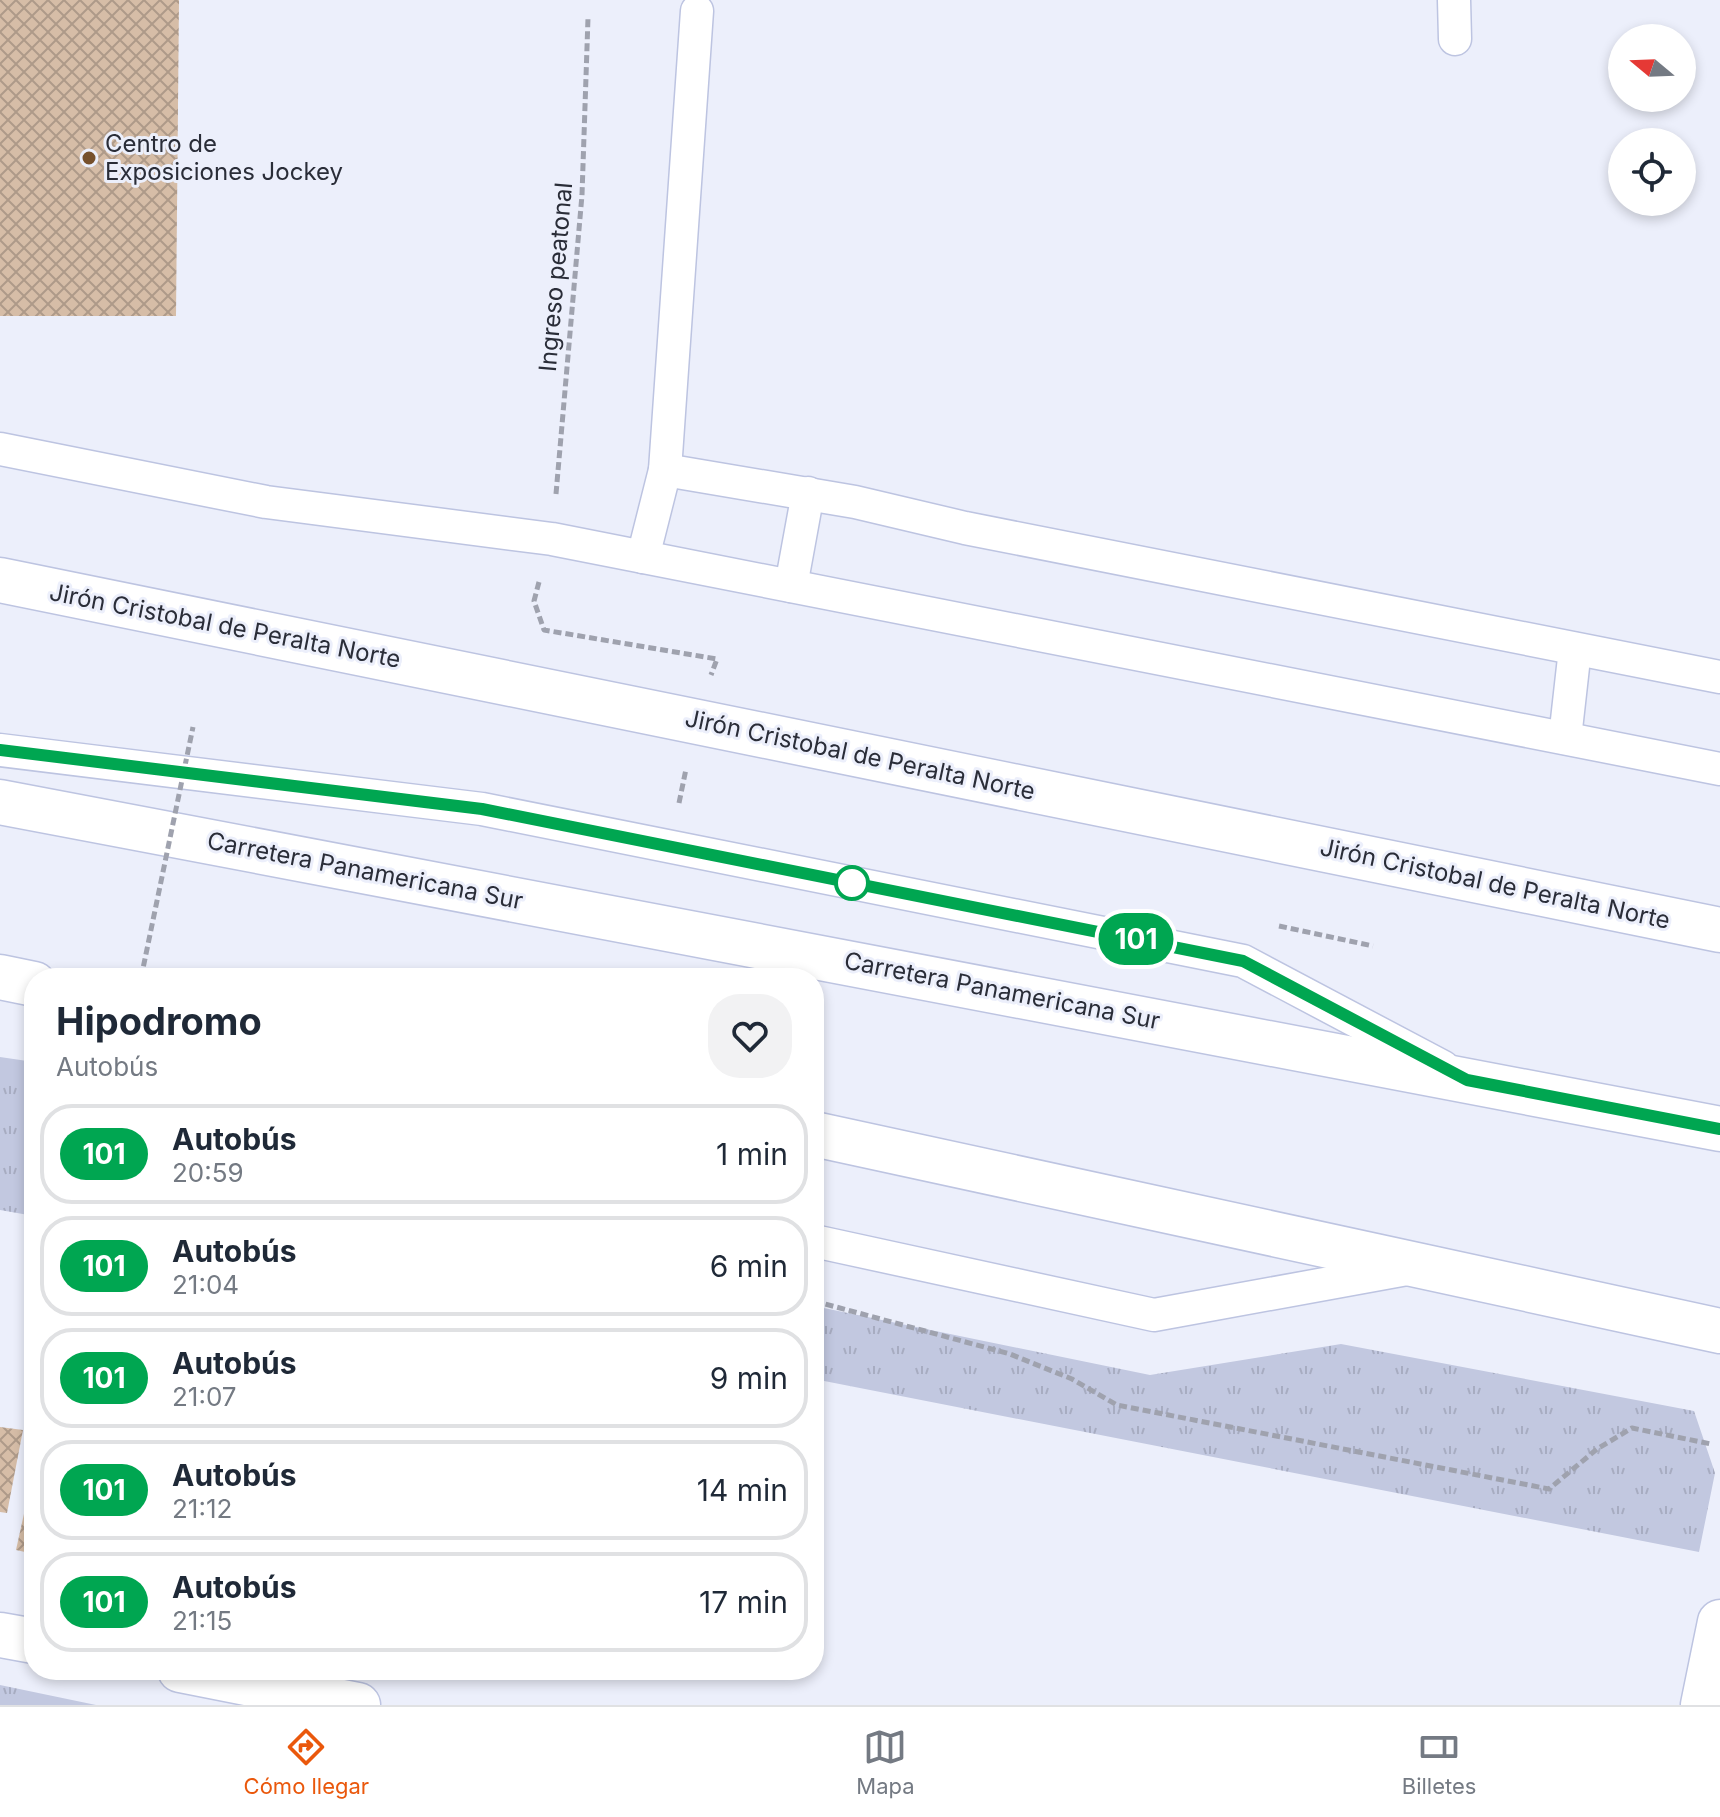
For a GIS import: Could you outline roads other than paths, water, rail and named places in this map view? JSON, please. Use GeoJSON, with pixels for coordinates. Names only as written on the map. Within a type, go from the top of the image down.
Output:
{"type":"FeatureCollection","features":[{"type":"Feature","properties":{"kind":"main road","name":"Jirón Cristobal de Peralta Norte"},"geometry":{"type":"LineString","coordinates":[[0,580],[1720,930]]}},
{"type":"Feature","properties":{"kind":"main road","name":"Carretera Panamericana Sur"},"geometry":{"type":"LineString","coordinates":[[0,802],[1720,1129]]}},
{"type":"Feature","properties":{"kind":"main road"},"geometry":{"type":"LineString","coordinates":[[0,977],[24,982]]}},
{"type":"Feature","properties":{"kind":"main road"},"geometry":{"type":"LineString","coordinates":[[824,1136],[1720,1331]]}},
{"type":"Feature","properties":{"kind":"main road"},"geometry":{"type":"LineString","coordinates":[[1703,1705],[1720,1622]]}},
{"type":"Feature","properties":{"kind":"main road"},"geometry":{"type":"LineString","coordinates":[[0,1635],[24,1639]]}},
{"type":"Feature","properties":{"kind":"main road"},"geometry":{"type":"LineString","coordinates":[[231,1680],[358,1705]]}},
{"type":"Feature","properties":{"kind":"lane"},"geometry":{"type":"LineString","coordinates":[[1454,0],[1455,39]]}},
{"type":"Feature","properties":{"kind":"lane"},"geometry":{"type":"LineString","coordinates":[[643,557],[665,470],[697,11]]}},
{"type":"Feature","properties":{"kind":"lane"},"geometry":{"type":"LineString","coordinates":[[0,449],[266,502],[552,539],[1720,769]]}},
{"type":"Feature","properties":{"kind":"lane"},"geometry":{"type":"LineString","coordinates":[[665,470],[808,493],[965,528],[1720,677]]}},
{"type":"Feature","properties":{"kind":"lane"},"geometry":{"type":"LineString","coordinates":[[791,586],[808,493]]}},
{"type":"Feature","properties":{"kind":"lane"},"geometry":{"type":"LineString","coordinates":[[1565,738],[1575,649]]}},
{"type":"Feature","properties":{"kind":"lane"},"geometry":{"type":"LineString","coordinates":[[0,750],[482,809],[1243,961],[1467,1080]]}},
{"type":"Feature","properties":{"kind":"lane"},"geometry":{"type":"LineString","coordinates":[[824,1243],[1154,1315],[1424,1266]]}},
{"type":"Feature","properties":{"kind":"place","name":"Centro de Exposiciones Jockey"},"geometry":{"type":"Point","coordinates":[89,158]}}]}
